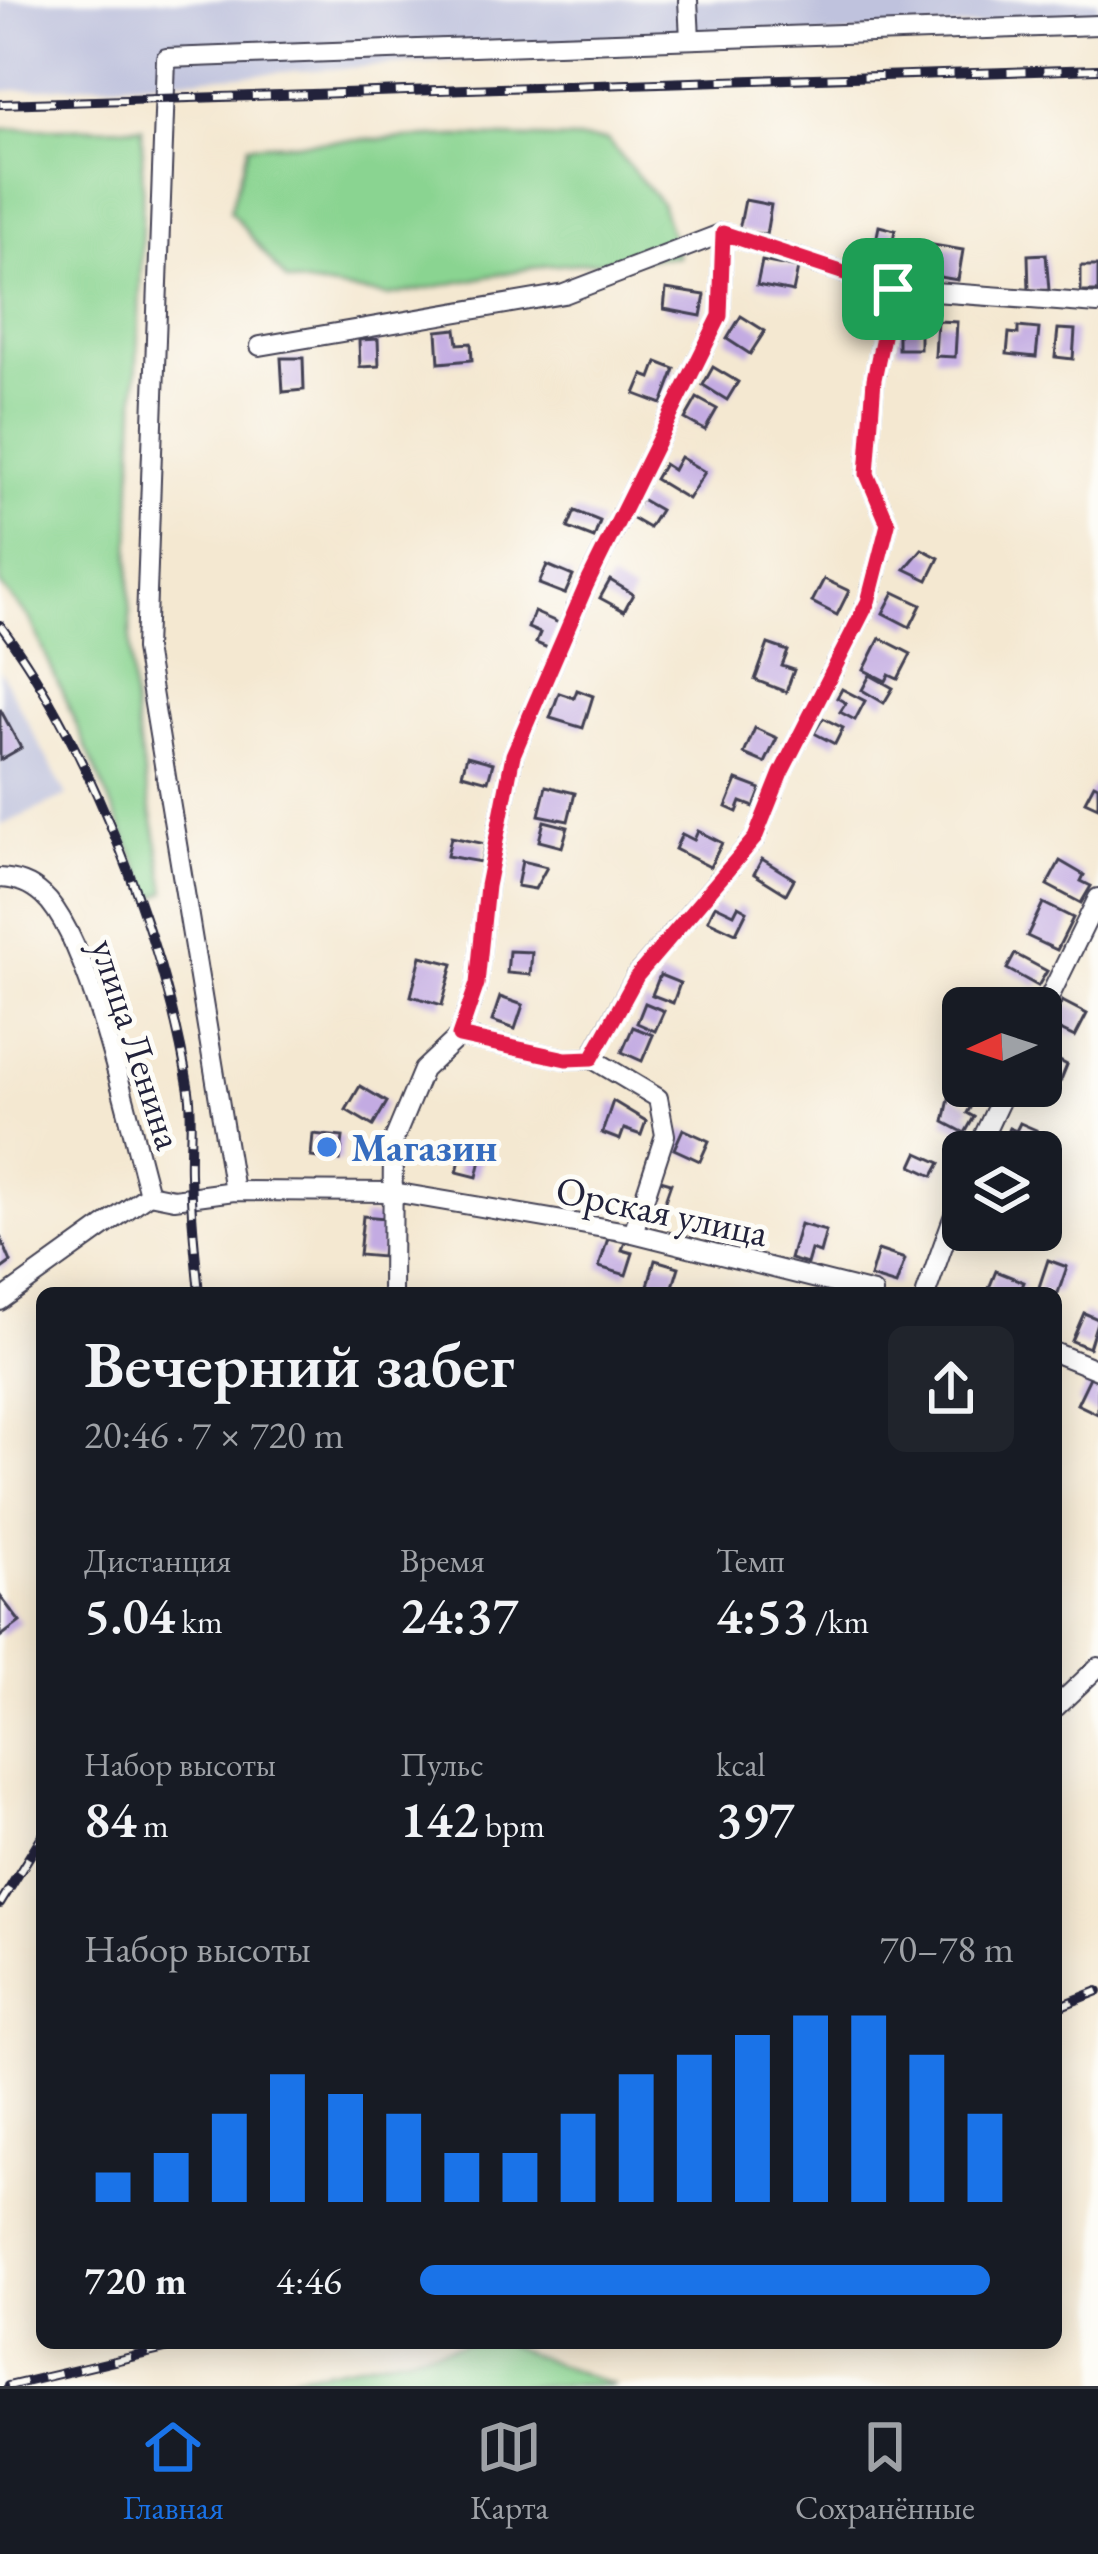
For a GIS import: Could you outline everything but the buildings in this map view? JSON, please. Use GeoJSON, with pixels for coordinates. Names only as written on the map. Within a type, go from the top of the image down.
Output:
{"type":"FeatureCollection","features":[{"type":"Feature","properties":{"kind":"street"},"geometry":{"type":"LineString","coordinates":[[688,0],[690,39]]}},
{"type":"Feature","properties":{"kind":"street"},"geometry":{"type":"LineString","coordinates":[[234,1192],[145,649],[166,58],[1098,25]]}},
{"type":"Feature","properties":{"kind":"street"},"geometry":{"type":"LineString","coordinates":[[392,1287],[393,1142],[423,1070],[459,1036],[477,984],[487,886],[513,755],[596,565],[720,316],[723,233]]}},
{"type":"Feature","properties":{"kind":"street"},"geometry":{"type":"LineString","coordinates":[[260,346],[564,294],[723,233],[893,289],[1098,304]]}},
{"type":"Feature","properties":{"kind":"street"},"geometry":{"type":"LineString","coordinates":[[592,1058],[637,976],[755,838],[781,773],[868,602],[888,524],[867,474],[874,379],[893,289]]}},
{"type":"Feature","properties":{"kind":"street","name":"улица Ленина"},"geometry":{"type":"LineString","coordinates":[[0,878],[31,887],[58,915],[82,964],[149,1194]]}},
{"type":"Feature","properties":{"kind":"street"},"geometry":{"type":"LineString","coordinates":[[1054,987],[1098,898]]}},
{"type":"Feature","properties":{"kind":"street"},"geometry":{"type":"LineString","coordinates":[[459,1036],[566,1059],[592,1058],[658,1098],[665,1135],[633,1233]]}},
{"type":"Feature","properties":{"kind":"street","name":"Орская улица"},"geometry":{"type":"LineString","coordinates":[[149,1194],[174,1198],[234,1192],[393,1192],[633,1233],[849,1287]]}},
{"type":"Feature","properties":{"kind":"street"},"geometry":{"type":"LineString","coordinates":[[0,1301],[149,1194]]}},
{"type":"Feature","properties":{"kind":"street"},"geometry":{"type":"LineString","coordinates":[[928,1287],[942,1248]]}},
{"type":"Feature","properties":{"kind":"street"},"geometry":{"type":"LineString","coordinates":[[1062,1356],[1098,1370]]}},
{"type":"Feature","properties":{"kind":"street"},"geometry":{"type":"LineString","coordinates":[[1062,1701],[1098,1666]]}},
{"type":"Feature","properties":{"kind":"shaded area"},"geometry":{"type":"Polygon","coordinates":[[[0,0],[1098,0],[1098,18],[0,91],[0,0]]]}},
{"type":"Feature","properties":{"kind":"shaded area"},"geometry":{"type":"Polygon","coordinates":[[[0,670],[67,796],[0,826],[0,670]]]}},
{"type":"Feature","properties":{"kind":"green space"},"geometry":{"type":"Polygon","coordinates":[[[142,127],[130,614],[134,710],[166,892],[152,898],[30,619],[0,585],[0,129],[142,127]]]}},
{"type":"Feature","properties":{"kind":"green space"},"geometry":{"type":"Polygon","coordinates":[[[457,136],[607,140],[661,203],[678,256],[542,266],[388,296],[287,281],[230,211],[249,145],[457,136]]]}},
{"type":"Feature","properties":{"kind":"green space"},"geometry":{"type":"Polygon","coordinates":[[[437,2349],[518,2349],[614,2386],[240,2386],[437,2349]]]}},
{"type":"Feature","properties":{"kind":"railway"},"geometry":{"type":"LineString","coordinates":[[0,104],[1098,69]]}},
{"type":"Feature","properties":{"kind":"railway"},"geometry":{"type":"LineString","coordinates":[[0,625],[33,673],[93,786],[162,973],[189,1091],[199,1287]]}},
{"type":"Feature","properties":{"kind":"railway"},"geometry":{"type":"LineString","coordinates":[[0,1904],[36,1846]]}},
{"type":"Feature","properties":{"kind":"railway"},"geometry":{"type":"LineString","coordinates":[[1062,2006],[1098,1991]]}},
{"type":"Feature","properties":{"kind":"railway"},"geometry":{"type":"LineString","coordinates":[[8,2386],[165,2349]]}},
{"type":"Feature","properties":{"kind":"place","name":"Магазин"},"geometry":{"type":"Point","coordinates":[327,1147]}},
{"type":"Feature","properties":{"kind":"route"},"geometry":{"type":"LineString","coordinates":[[723,233],[893,289],[874,379],[867,474],[888,524],[868,602],[815,715],[781,773],[755,838],[637,976],[592,1058],[566,1059],[459,1036],[477,984],[487,886],[513,755],[586,586],[720,316],[723,233]]}}]}
